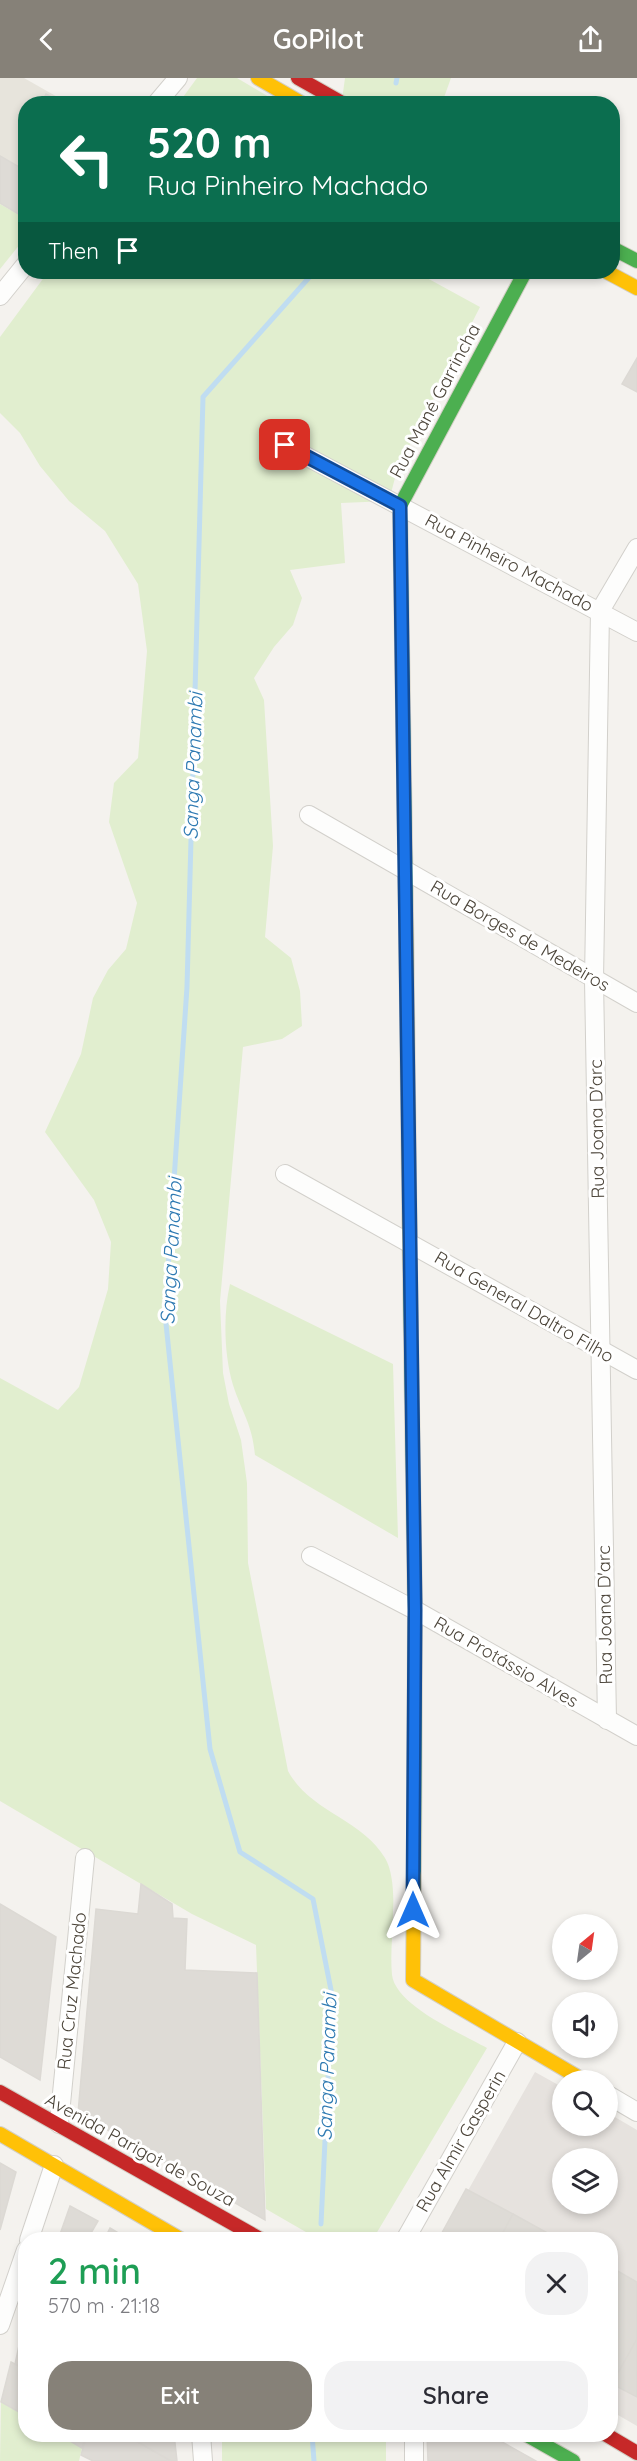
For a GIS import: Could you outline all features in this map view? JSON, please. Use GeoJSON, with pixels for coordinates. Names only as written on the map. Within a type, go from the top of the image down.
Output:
{"type":"FeatureCollection","features":[{"type":"Feature","properties":{"kind":"street"},"geometry":{"type":"LineString","coordinates":[[163,96],[178,78]]}},
{"type":"Feature","properties":{"kind":"street"},"geometry":{"type":"LineString","coordinates":[[258,78],[289,96]]}},
{"type":"Feature","properties":{"kind":"street"},"geometry":{"type":"LineString","coordinates":[[298,78],[330,96]]}},
{"type":"Feature","properties":{"kind":"street"},"geometry":{"type":"LineString","coordinates":[[620,252],[637,261]]}},
{"type":"Feature","properties":{"kind":"street"},"geometry":{"type":"LineString","coordinates":[[0,296],[18,274]]}},
{"type":"Feature","properties":{"kind":"street","name":"Rua Mané Garrincha"},"geometry":{"type":"LineString","coordinates":[[517,2042],[412,1980],[415,1610],[403,869],[400,506],[521,279]]}},
{"type":"Feature","properties":{"kind":"street"},"geometry":{"type":"LineString","coordinates":[[620,279],[637,288]]}},
{"type":"Feature","properties":{"kind":"street","name":"Rua Pinheiro Machado"},"geometry":{"type":"LineString","coordinates":[[285,445],[637,632]]}},
{"type":"Feature","properties":{"kind":"street","name":"Rua Joana D'arc"},"geometry":{"type":"LineString","coordinates":[[607,1720],[594,980],[600,611],[637,548]]}},
{"type":"Feature","properties":{"kind":"street","name":"Rua Borges de Medeiros"},"geometry":{"type":"LineString","coordinates":[[309,815],[637,1003]]}},
{"type":"Feature","properties":{"kind":"street","name":"Rua General Daltro Filho"},"geometry":{"type":"LineString","coordinates":[[285,1174],[637,1370]]}},
{"type":"Feature","properties":{"kind":"street","name":"Rua Protássio Alves"},"geometry":{"type":"LineString","coordinates":[[311,1556],[415,1610],[637,1737]]}},
{"type":"Feature","properties":{"kind":"street","name":"Rua Cruz Machado"},"geometry":{"type":"LineString","coordinates":[[59,2124],[85,1858]]}},
{"type":"Feature","properties":{"kind":"street"},"geometry":{"type":"LineString","coordinates":[[517,2042],[566,2070]]}},
{"type":"Feature","properties":{"kind":"street","name":"Rua Almir Gasperin"},"geometry":{"type":"LineString","coordinates":[[410,2232],[517,2042]]}},
{"type":"Feature","properties":{"kind":"street","name":"Avenida Parigot de Souza"},"geometry":{"type":"LineString","coordinates":[[0,2093],[59,2124],[248,2232]]}},
{"type":"Feature","properties":{"kind":"street"},"geometry":{"type":"LineString","coordinates":[[618,2101],[637,2112]]}},
{"type":"Feature","properties":{"kind":"street"},"geometry":{"type":"LineString","coordinates":[[0,2134],[168,2232]]}},
{"type":"Feature","properties":{"kind":"street"},"geometry":{"type":"LineString","coordinates":[[32,2232],[54,2165]]}},
{"type":"Feature","properties":{"kind":"street"},"geometry":{"type":"LineString","coordinates":[[0,2325],[18,2273]]}},
{"type":"Feature","properties":{"kind":"street"},"geometry":{"type":"LineString","coordinates":[[202,2442],[203,2461]]}},
{"type":"Feature","properties":{"kind":"street"},"geometry":{"type":"LineString","coordinates":[[414,2442],[414,2461]]}},
{"type":"Feature","properties":{"kind":"street"},"geometry":{"type":"LineString","coordinates":[[539,2442],[573,2461]]}},
{"type":"Feature","properties":{"kind":"street"},"geometry":{"type":"LineString","coordinates":[[618,2442],[637,2453]]}},
{"type":"Feature","properties":{"kind":"shaded area"},"geometry":{"type":"Polygon","coordinates":[[[0,78],[24,78],[56,96],[18,96],[18,215],[0,204],[0,78]]]}},
{"type":"Feature","properties":{"kind":"shaded area"},"geometry":{"type":"Polygon","coordinates":[[[535,2072],[552,2081],[552,2136],[618,2136],[618,2119],[637,2130],[637,2426],[618,2415],[618,2232],[445,2232],[535,2072]]]}},
{"type":"Feature","properties":{"kind":"green space"},"geometry":{"type":"Polygon","coordinates":[[[197,78],[237,78],[267,96],[184,96],[197,78]]]}},
{"type":"Feature","properties":{"kind":"green space"},"geometry":{"type":"Polygon","coordinates":[[[345,78],[451,78],[445,96],[343,96],[345,78]]]}},
{"type":"Feature","properties":{"kind":"green space"},"geometry":{"type":"Polygon","coordinates":[[[0,204],[18,214],[18,247],[0,269],[0,204]]]}},
{"type":"Feature","properties":{"kind":"green space"},"geometry":{"type":"Polygon","coordinates":[[[43,279],[429,279],[480,307],[397,470],[389,501],[341,503],[345,563],[290,570],[302,598],[293,625],[274,647],[254,678],[264,700],[273,846],[265,937],[291,958],[300,991],[302,1026],[282,1039],[243,1047],[220,1301],[223,1373],[229,1404],[241,1440],[247,1483],[248,1563],[288,1771],[309,1796],[363,1834],[385,1858],[390,1870],[393,1891],[391,1967],[396,1986],[417,2008],[487,2048],[377,2232],[306,2232],[266,2209],[256,1945],[192,1914],[0,1801],[0,1378],[58,1410],[79,1387],[108,1289],[111,1242],[94,1200],[45,1132],[81,1054],[93,998],[108,970],[126,949],[137,903],[109,822],[114,783],[138,758],[147,651],[138,584],[105,531],[69,501],[40,466],[20,433],[0,413],[0,337],[43,279]]]}},
{"type":"Feature","properties":{"kind":"green space"},"geometry":{"type":"Polygon","coordinates":[[[230,1284],[393,1364],[398,1538],[255,1455],[252,1434],[233,1385],[226,1348],[230,1284]]]}},
{"type":"Feature","properties":{"kind":"green space"},"geometry":{"type":"Polygon","coordinates":[[[1,2402],[18,2412],[18,2442],[71,2442],[82,2448],[79,2461],[0,2461],[1,2402]]]}},
{"type":"Feature","properties":{"kind":"green space"},"geometry":{"type":"Polygon","coordinates":[[[222,2442],[386,2442],[386,2461],[222,2461],[222,2442]]]}},
{"type":"Feature","properties":{"kind":"building"},"geometry":{"type":"Polygon","coordinates":[[[0,156],[18,166],[18,214],[0,203],[0,156]]]}},
{"type":"Feature","properties":{"kind":"building"},"geometry":{"type":"Polygon","coordinates":[[[637,358],[637,392],[622,384],[637,358]]]}},
{"type":"Feature","properties":{"kind":"building"},"geometry":{"type":"Polygon","coordinates":[[[141,1884],[172,1904],[173,1918],[187,1919],[185,1970],[257,1973],[265,2220],[78,2113],[96,1909],[138,1914],[141,1884]]]}},
{"type":"Feature","properties":{"kind":"building"},"geometry":{"type":"Polygon","coordinates":[[[0,1904],[56,1937],[40,2080],[0,2057],[0,1904]]]}},
{"type":"Feature","properties":{"kind":"building"},"geometry":{"type":"Polygon","coordinates":[[[0,2163],[16,2172],[0,2230],[0,2163]]]}},
{"type":"Feature","properties":{"kind":"building"},"geometry":{"type":"Polygon","coordinates":[[[466,2189],[513,2214],[503,2232],[442,2232],[466,2189]]]}},
{"type":"Feature","properties":{"kind":"building"},"geometry":{"type":"Polygon","coordinates":[[[70,2206],[98,2221],[92,2232],[61,2232],[70,2206]]]}},
{"type":"Feature","properties":{"kind":"building"},"geometry":{"type":"Polygon","coordinates":[[[513,2214],[546,2232],[503,2232],[513,2214]]]}},
{"type":"Feature","properties":{"kind":"building"},"geometry":{"type":"Polygon","coordinates":[[[618,2271],[637,2282],[637,2339],[618,2373],[618,2271]]]}},
{"type":"Feature","properties":{"kind":"building"},"geometry":{"type":"Polygon","coordinates":[[[637,2339],[637,2397],[618,2387],[618,2373],[637,2339]]]}},
{"type":"Feature","properties":{"kind":"building"},"geometry":{"type":"Polygon","coordinates":[[[18,2350],[18,2366],[15,2364],[18,2350]]]}},
{"type":"Feature","properties":{"kind":"building"},"geometry":{"type":"Polygon","coordinates":[[[11,2362],[18,2366],[18,2412],[1,2402],[11,2362]]]}},
{"type":"Feature","properties":{"kind":"building"},"geometry":{"type":"Polygon","coordinates":[[[72,2442],[84,2442],[82,2448],[72,2442]]]}},
{"type":"Feature","properties":{"kind":"building"},"geometry":{"type":"Polygon","coordinates":[[[85,2442],[138,2442],[171,2461],[93,2461],[81,2455],[85,2442]]]}},
{"type":"Feature","properties":{"kind":"building"},"geometry":{"type":"Polygon","coordinates":[[[138,2442],[175,2442],[177,2461],[171,2461],[138,2442]]]}},
{"type":"Feature","properties":{"kind":"building"},"geometry":{"type":"Polygon","coordinates":[[[427,2442],[502,2442],[536,2461],[428,2461],[427,2442]]]}},
{"type":"Feature","properties":{"kind":"waterway","name":"Sanga Panambi"},"geometry":{"type":"LineString","coordinates":[[396,83],[397,78]]}},
{"type":"Feature","properties":{"kind":"waterway","name":"Sanga Panambi"},"geometry":{"type":"LineString","coordinates":[[308,279],[203,397],[187,987],[165,1314],[210,1749],[240,1852],[313,1899],[332,1995],[321,2224]]}},
{"type":"Feature","properties":{"kind":"waterway","name":"Sanga Panambi"},"geometry":{"type":"LineString","coordinates":[[313,2442],[314,2461]]}},
{"type":"Feature","properties":{"kind":"traffic: fast"},"geometry":{"type":"LineString","coordinates":[[620,252],[637,261]]}},
{"type":"Feature","properties":{"kind":"traffic: fast"},"geometry":{"type":"LineString","coordinates":[[406,916],[400,506],[521,279]]}},
{"type":"Feature","properties":{"kind":"traffic: fast"},"geometry":{"type":"LineString","coordinates":[[410,1269],[415,1610],[414,1875]]}},
{"type":"Feature","properties":{"kind":"traffic: fast"},"geometry":{"type":"LineString","coordinates":[[539,2442],[573,2461]]}},
{"type":"Feature","properties":{"kind":"traffic: slow"},"geometry":{"type":"LineString","coordinates":[[258,78],[289,96]]}},
{"type":"Feature","properties":{"kind":"traffic: slow"},"geometry":{"type":"LineString","coordinates":[[620,279],[637,288]]}},
{"type":"Feature","properties":{"kind":"traffic: slow"},"geometry":{"type":"LineString","coordinates":[[406,916],[410,1269]]}},
{"type":"Feature","properties":{"kind":"traffic: slow"},"geometry":{"type":"LineString","coordinates":[[414,1875],[413,1980],[566,2070]]}},
{"type":"Feature","properties":{"kind":"traffic: slow"},"geometry":{"type":"LineString","coordinates":[[0,2134],[168,2232]]}},
{"type":"Feature","properties":{"kind":"traffic: jam"},"geometry":{"type":"LineString","coordinates":[[298,78],[330,96]]}},
{"type":"Feature","properties":{"kind":"traffic: jam"},"geometry":{"type":"LineString","coordinates":[[0,2092],[248,2232]]}},
{"type":"Feature","properties":{"kind":"traffic: jam"},"geometry":{"type":"LineString","coordinates":[[618,2442],[637,2453]]}},
{"type":"Feature","properties":{"kind":"route"},"geometry":{"type":"LineString","coordinates":[[285,445],[400,506],[403,869],[415,1610],[413,1910]]}}]}
